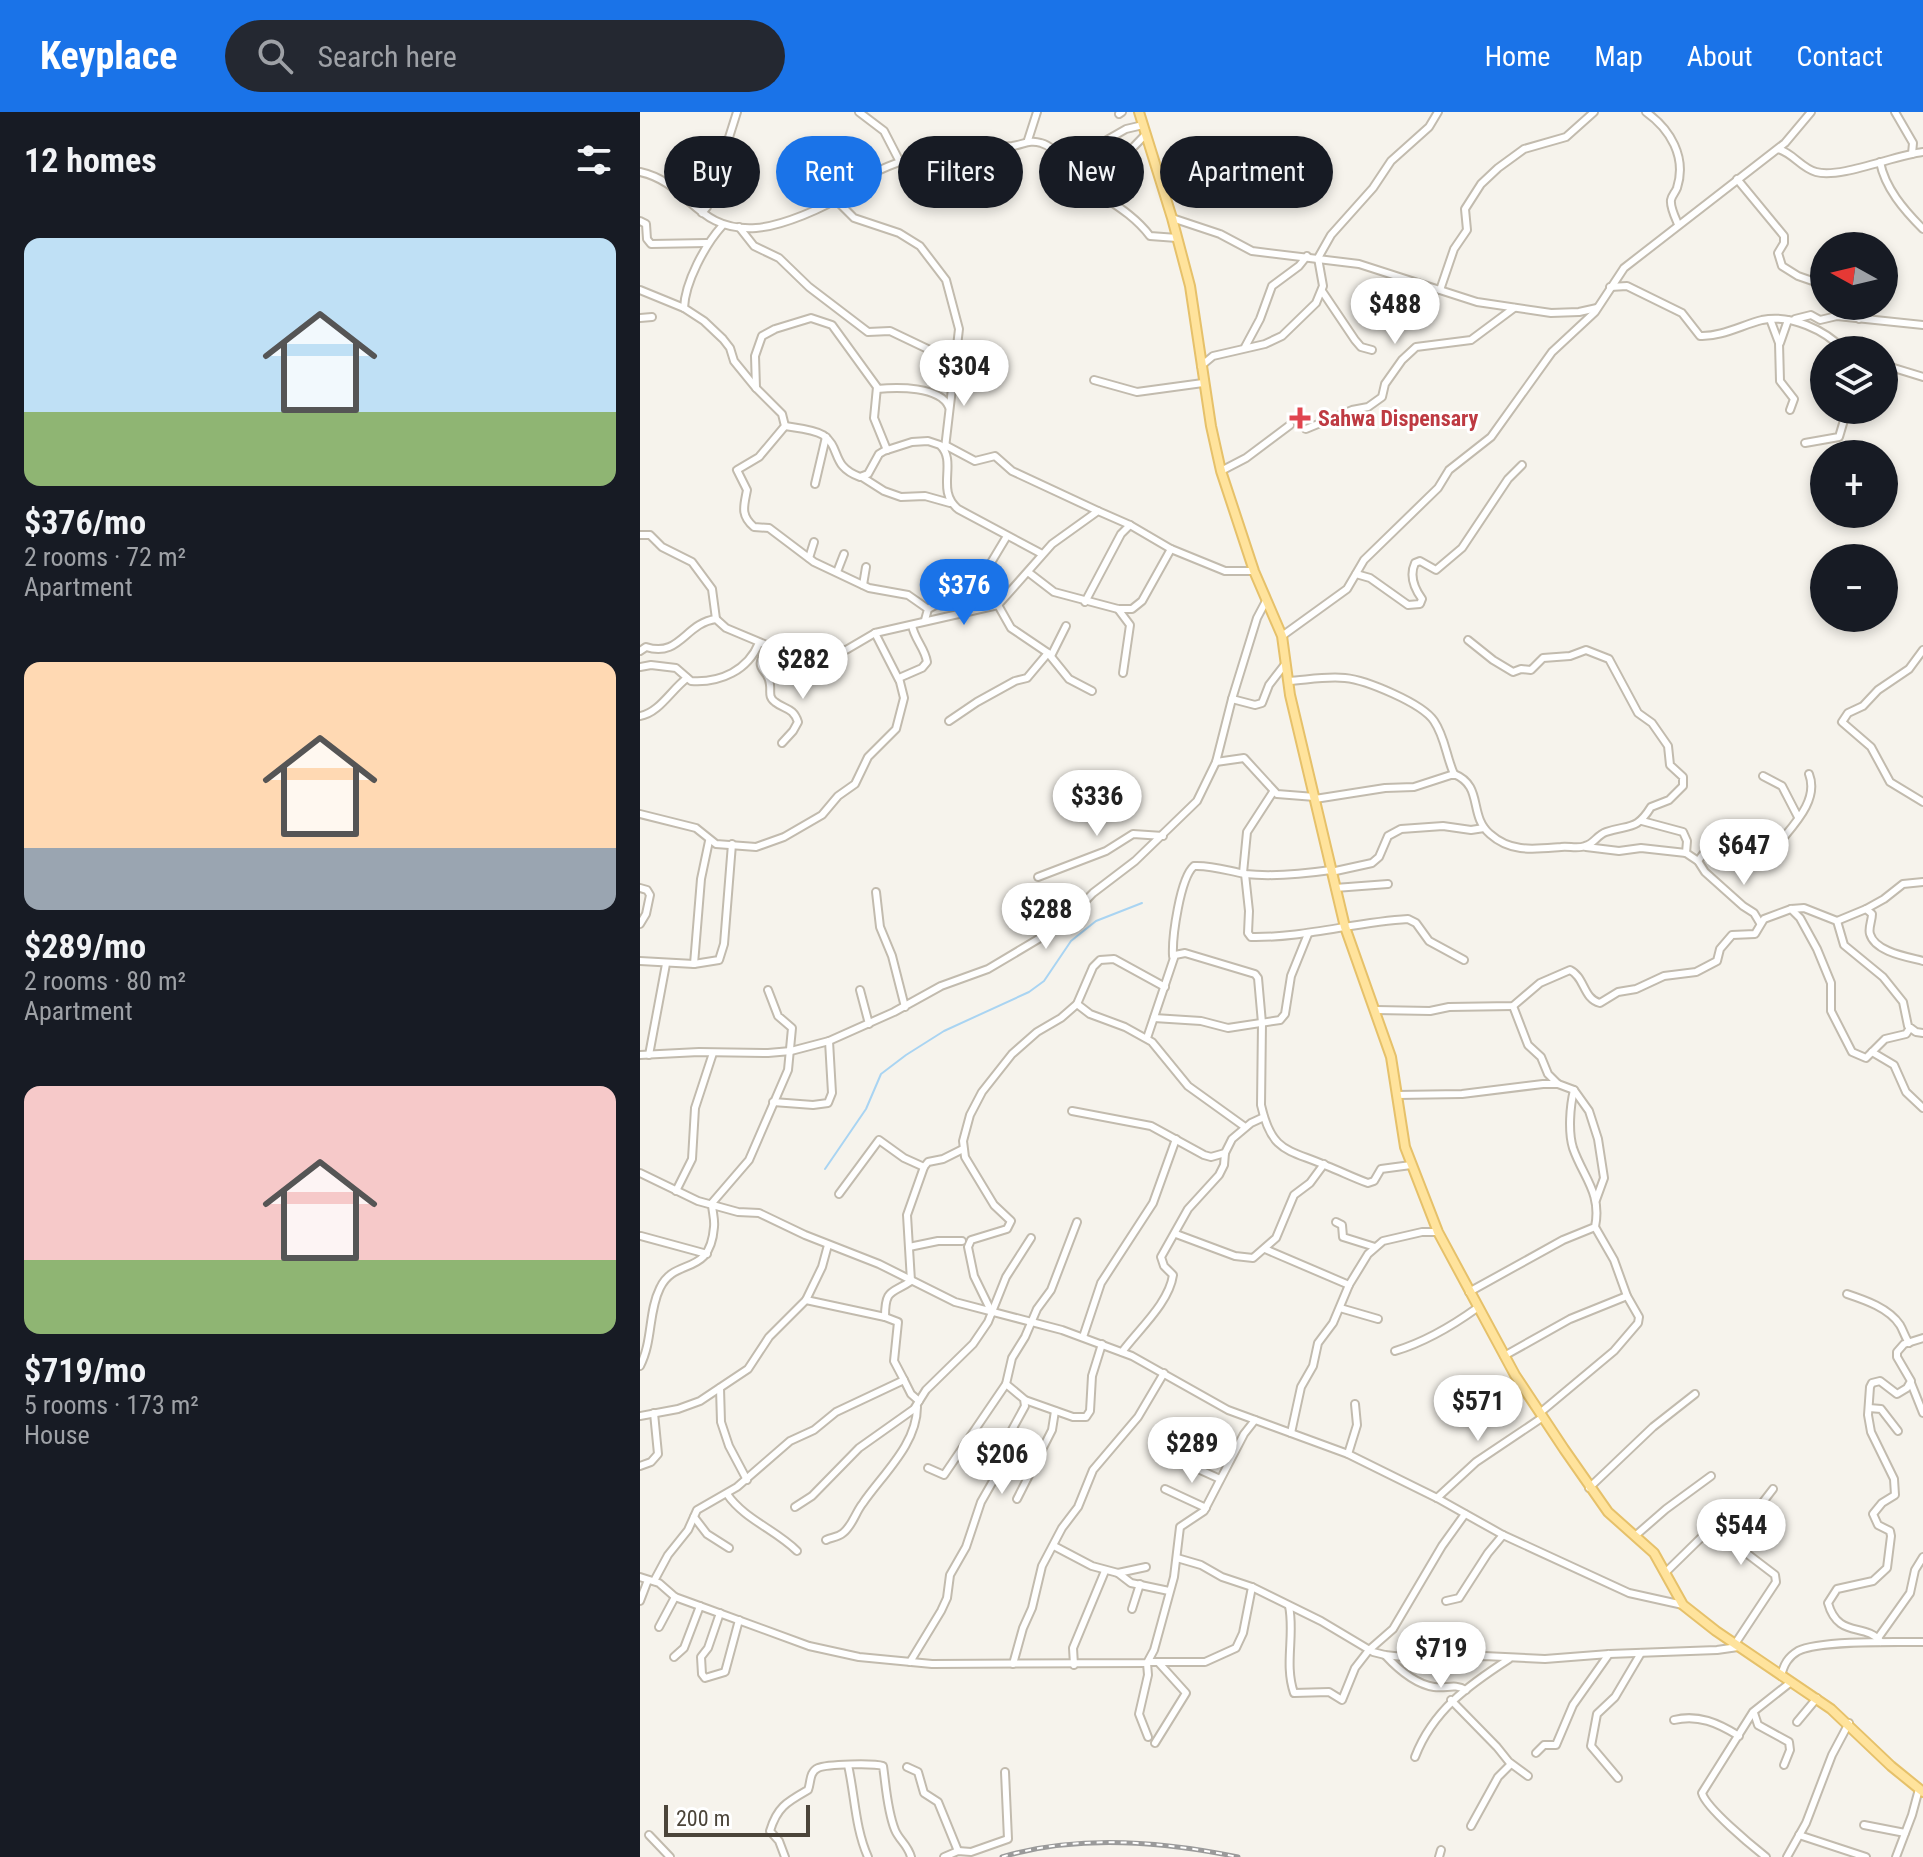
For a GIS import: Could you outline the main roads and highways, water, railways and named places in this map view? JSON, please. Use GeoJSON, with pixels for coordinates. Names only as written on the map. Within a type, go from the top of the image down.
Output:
{"type":"FeatureCollection","features":[{"type":"Feature","properties":{"kind":"main road"},"geometry":{"type":"LineString","coordinates":[[1139,112],[1190,286],[1203,383],[1221,471],[1254,571],[1282,636],[1288,681],[1345,927],[1391,1057],[1402,1133],[1411,1165],[1438,1232],[1504,1356],[1589,1488],[1614,1518],[1654,1553],[1683,1605],[1736,1645],[1817,1698],[1849,1723],[1891,1766],[1921,1790]]}},
{"type":"Feature","properties":{"kind":"waterway"},"geometry":{"type":"LineString","coordinates":[[825,1169],[866,1109],[881,1074],[944,1031],[1029,992],[1044,981],[1071,941],[1096,921],[1142,903]]}},
{"type":"Feature","properties":{"kind":"railway"},"geometry":{"type":"LineString","coordinates":[[1002,1857],[1060,1845],[1120,1842],[1179,1847],[1238,1857]]}},
{"type":"Feature","properties":{"kind":"place","name":"Sahwa Dispensary"},"geometry":{"type":"Point","coordinates":[1300,418]}}]}
